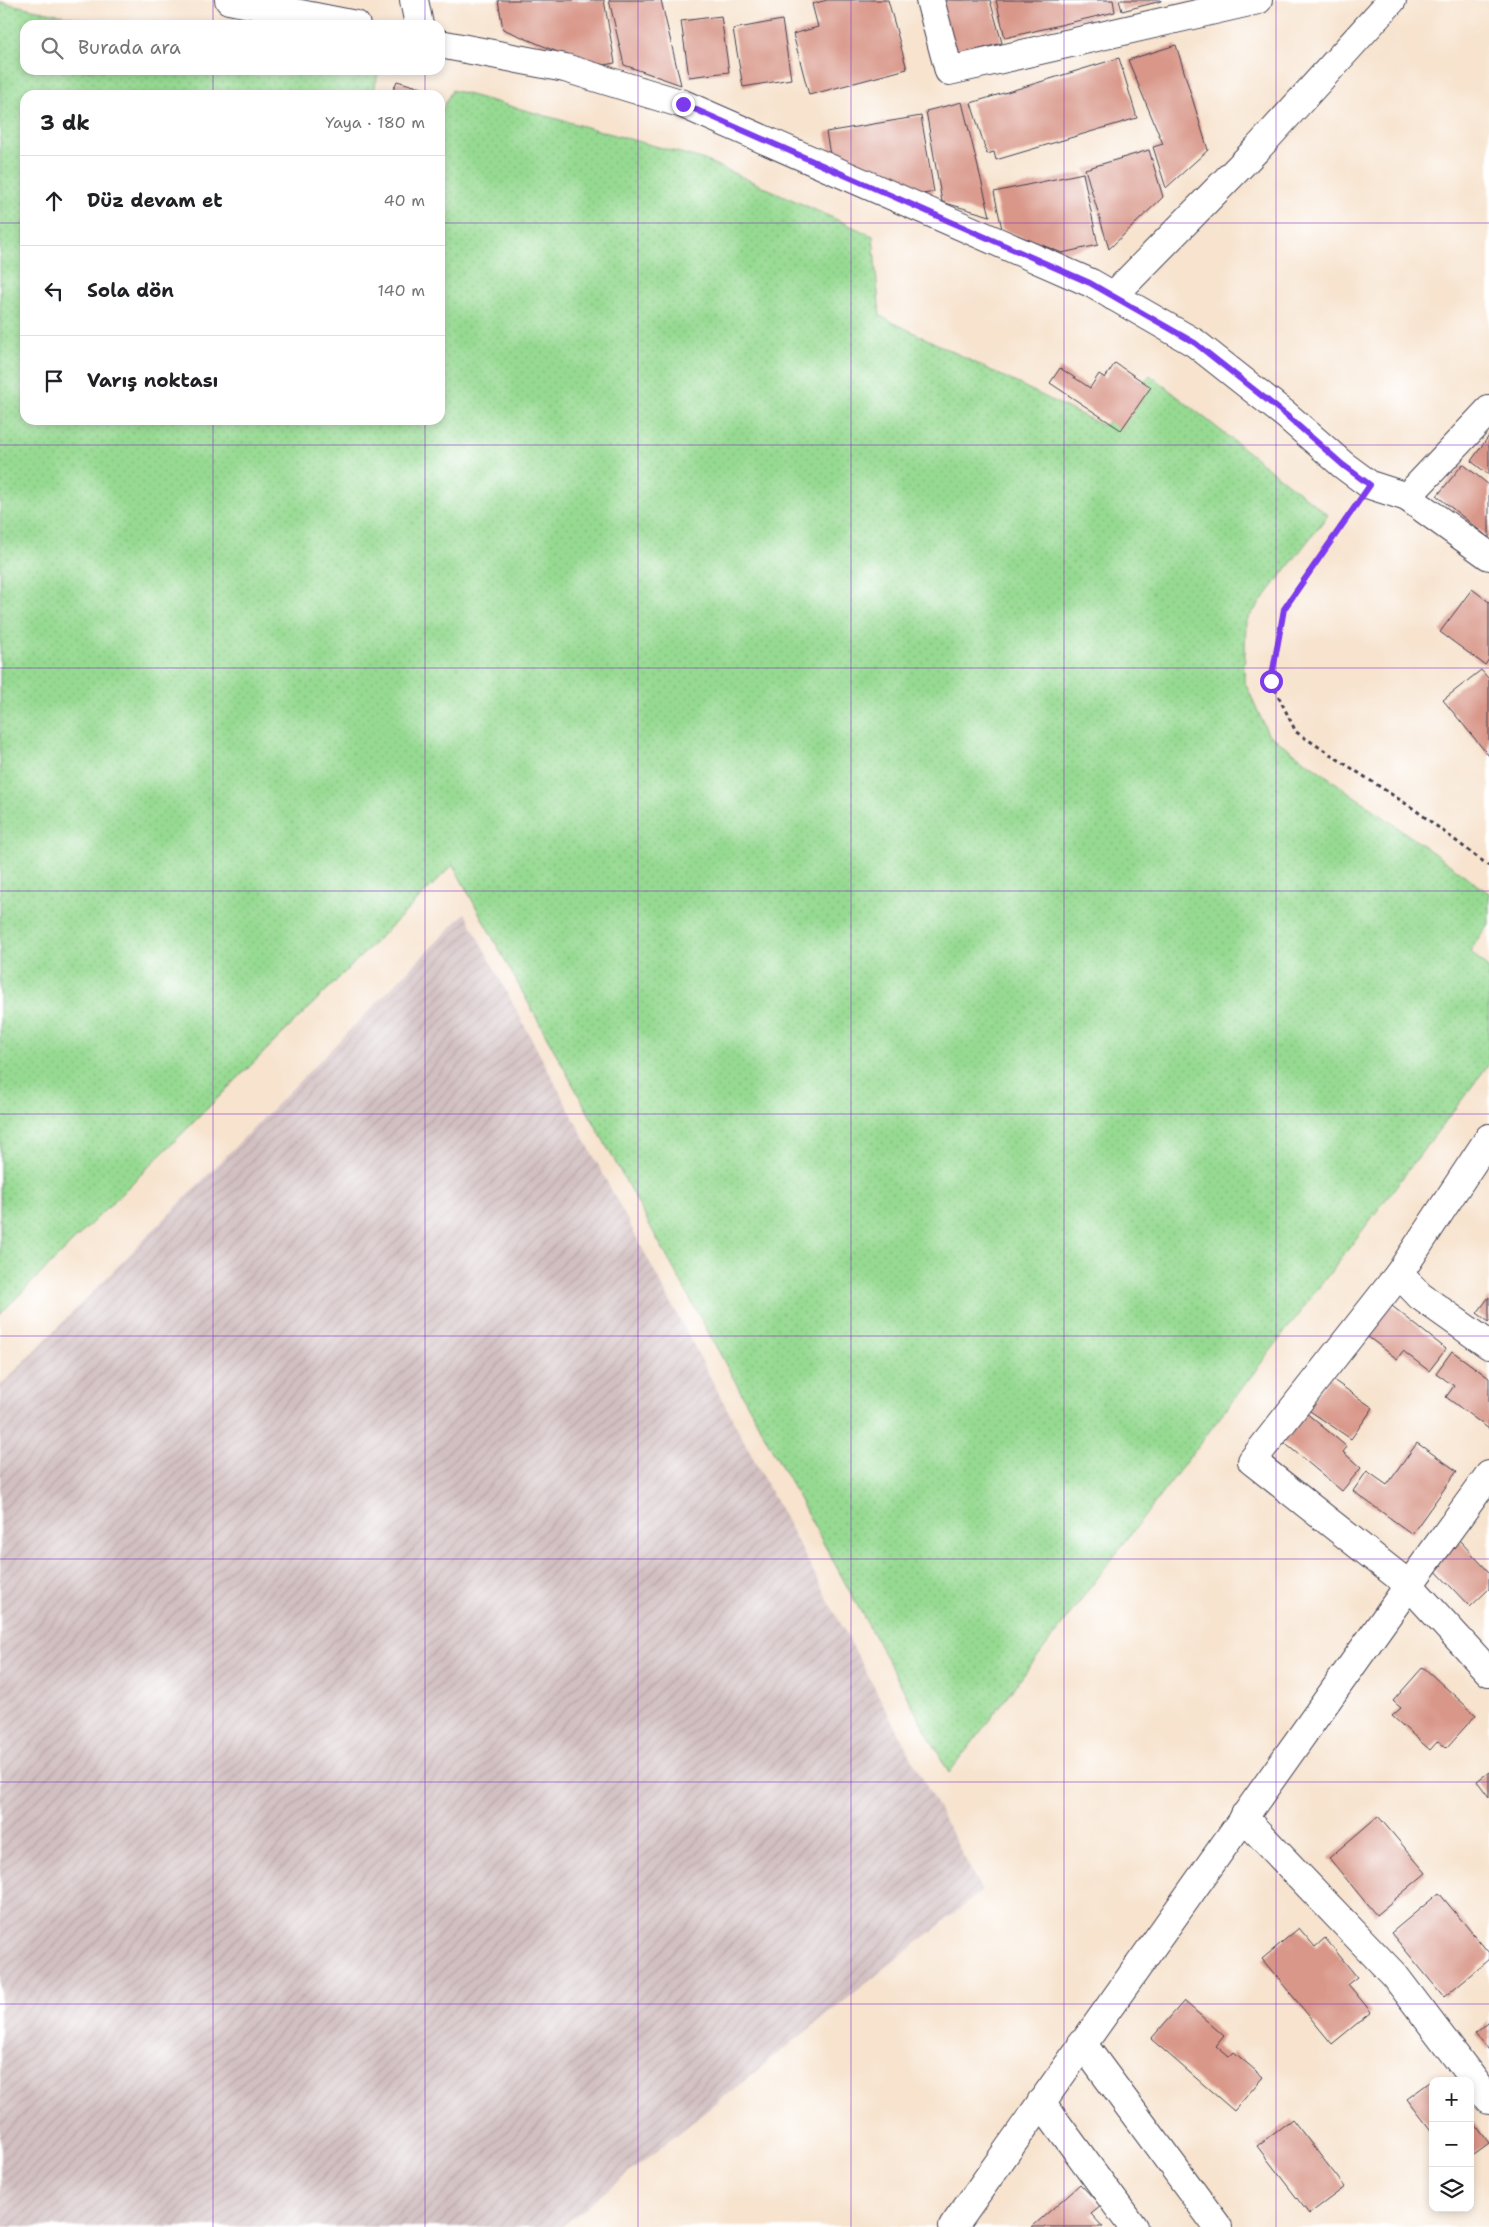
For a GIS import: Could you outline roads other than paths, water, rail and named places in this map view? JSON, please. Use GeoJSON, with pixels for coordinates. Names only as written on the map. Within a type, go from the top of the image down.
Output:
{"type":"FeatureCollection","features":[{"type":"Feature","properties":{"kind":"street"},"geometry":{"type":"LineString","coordinates":[[229,0],[331,20]]}},
{"type":"Feature","properties":{"kind":"street"},"geometry":{"type":"LineString","coordinates":[[414,0],[418,20]]}},
{"type":"Feature","properties":{"kind":"street"},"geometry":{"type":"LineString","coordinates":[[930,0],[949,71],[1258,0]]}},
{"type":"Feature","properties":{"kind":"street"},"geometry":{"type":"LineString","coordinates":[[1112,296],[1257,149],[1392,0]]}},
{"type":"Feature","properties":{"kind":"street"},"geometry":{"type":"LineString","coordinates":[[445,45],[565,68],[683,104],[1090,283],[1195,343],[1370,485],[1407,497],[1489,556]]}},
{"type":"Feature","properties":{"kind":"street"},"geometry":{"type":"LineString","coordinates":[[1407,497],[1489,410]]}},
{"type":"Feature","properties":{"kind":"street"},"geometry":{"type":"LineString","coordinates":[[1489,1138],[1399,1274],[1252,1461],[1409,1585],[1489,1672]]}},
{"type":"Feature","properties":{"kind":"street"},"geometry":{"type":"LineString","coordinates":[[1399,1274],[1420,1296],[1489,1345]]}},
{"type":"Feature","properties":{"kind":"street"},"geometry":{"type":"LineString","coordinates":[[953,2227],[1243,1817],[1489,1475]]}},
{"type":"Feature","properties":{"kind":"street"},"geometry":{"type":"LineString","coordinates":[[1243,1817],[1395,1976],[1489,2100]]}},
{"type":"Feature","properties":{"kind":"street"},"geometry":{"type":"LineString","coordinates":[[1082,2043],[1218,2227]]}},
{"type":"Feature","properties":{"kind":"street"},"geometry":{"type":"LineString","coordinates":[[1041,2102],[1133,2227]]}}]}
